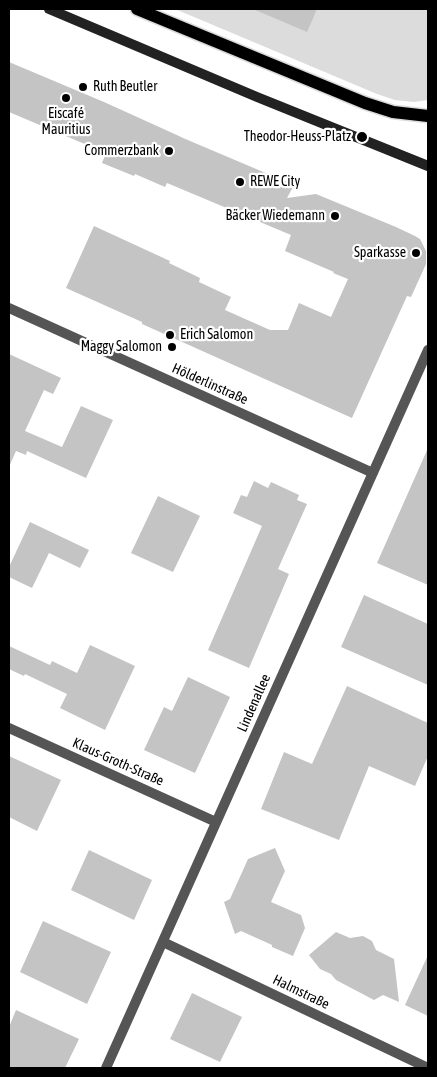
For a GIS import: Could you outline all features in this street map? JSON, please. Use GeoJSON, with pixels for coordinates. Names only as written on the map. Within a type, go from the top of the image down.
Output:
{"type":"FeatureCollection","features":[{"type":"Feature","properties":{"kind":"main road"},"geometry":{"type":"LineString","coordinates":[[51,9],[257,97],[428,166]]}},
{"type":"Feature","properties":{"kind":"main road"},"geometry":{"type":"LineString","coordinates":[[137,9],[365,103],[393,112],[428,116]]}},
{"type":"Feature","properties":{"kind":"street","name":"Hölderlinstraße"},"geometry":{"type":"LineString","coordinates":[[9,308],[374,473]]}},
{"type":"Feature","properties":{"kind":"street","name":"Lindenallee"},"geometry":{"type":"LineString","coordinates":[[106,1068],[428,350]]}},
{"type":"Feature","properties":{"kind":"street","name":"Klaus-Groth-Straße"},"geometry":{"type":"LineString","coordinates":[[9,728],[216,822]]}},
{"type":"Feature","properties":{"kind":"street","name":"Halmstraße"},"geometry":{"type":"LineString","coordinates":[[163,942],[428,1068]]}},
{"type":"Feature","properties":{"kind":"shaded area"},"geometry":{"type":"Polygon","coordinates":[[[175,9],[428,9],[428,100],[414,102],[395,100],[377,94],[175,9]]]}},
{"type":"Feature","properties":{"kind":"building"},"geometry":{"type":"Polygon","coordinates":[[[253,9],[317,9],[307,32],[253,9]]]}},
{"type":"Feature","properties":{"kind":"building"},"geometry":{"type":"Polygon","coordinates":[[[9,62],[294,185],[287,198],[316,194],[420,239],[426,251],[426,264],[411,297],[407,296],[352,418],[66,288],[94,226],[170,261],[169,263],[200,278],[199,282],[231,297],[225,310],[270,330],[288,330],[299,303],[331,317],[348,279],[285,251],[291,235],[167,183],[165,187],[102,163],[106,153],[9,112],[9,62]]]}},
{"type":"Feature","properties":{"kind":"building"},"geometry":{"type":"Polygon","coordinates":[[[9,354],[61,378],[53,394],[44,390],[25,431],[62,447],[81,406],[113,420],[86,478],[27,451],[26,455],[16,451],[9,467],[9,354]]]}},
{"type":"Feature","properties":{"kind":"building"},"geometry":{"type":"Polygon","coordinates":[[[428,448],[428,585],[377,563],[428,448]]]}},
{"type":"Feature","properties":{"kind":"building"},"geometry":{"type":"Polygon","coordinates":[[[254,481],[268,488],[271,482],[299,495],[297,500],[307,504],[278,569],[289,574],[249,668],[208,650],[262,526],[233,513],[241,495],[247,497],[254,481]]]}},
{"type":"Feature","properties":{"kind":"building"},"geometry":{"type":"Polygon","coordinates":[[[158,496],[200,516],[173,572],[131,553],[158,496]]]}},
{"type":"Feature","properties":{"kind":"building"},"geometry":{"type":"Polygon","coordinates":[[[30,522],[89,550],[80,568],[49,553],[32,588],[9,577],[9,567],[30,522]]]}},
{"type":"Feature","properties":{"kind":"building"},"geometry":{"type":"Polygon","coordinates":[[[364,595],[428,624],[428,685],[341,647],[364,595]]]}},
{"type":"Feature","properties":{"kind":"building"},"geometry":{"type":"Polygon","coordinates":[[[90,645],[135,666],[105,730],[60,708],[67,694],[25,674],[24,676],[9,669],[9,646],[50,665],[52,661],[77,673],[90,645]]]}},
{"type":"Feature","properties":{"kind":"building"},"geometry":{"type":"Polygon","coordinates":[[[188,677],[230,697],[195,773],[144,750],[164,707],[172,711],[188,677]]]}},
{"type":"Feature","properties":{"kind":"building"},"geometry":{"type":"Polygon","coordinates":[[[347,686],[428,723],[428,756],[415,786],[369,766],[339,840],[261,809],[284,752],[312,764],[347,686]]]}},
{"type":"Feature","properties":{"kind":"building"},"geometry":{"type":"Polygon","coordinates":[[[9,756],[61,780],[37,831],[9,817],[9,756]]]}},
{"type":"Feature","properties":{"kind":"building"},"geometry":{"type":"Polygon","coordinates":[[[275,848],[285,871],[271,902],[301,915],[305,928],[293,956],[241,931],[235,934],[224,902],[230,899],[248,859],[275,848]]]}},
{"type":"Feature","properties":{"kind":"building"},"geometry":{"type":"Polygon","coordinates":[[[89,850],[152,880],[134,920],[71,890],[89,850]]]}},
{"type":"Feature","properties":{"kind":"building"},"geometry":{"type":"Polygon","coordinates":[[[43,921],[111,952],[87,1004],[20,972],[43,921]]]}},
{"type":"Feature","properties":{"kind":"building"},"geometry":{"type":"Polygon","coordinates":[[[336,932],[350,938],[363,936],[372,941],[376,950],[394,959],[399,1002],[383,995],[374,1000],[336,980],[331,974],[320,969],[309,955],[336,932]]]}},
{"type":"Feature","properties":{"kind":"building"},"geometry":{"type":"Polygon","coordinates":[[[428,955],[428,1016],[405,1005],[428,955]]]}},
{"type":"Feature","properties":{"kind":"building"},"geometry":{"type":"Polygon","coordinates":[[[192,993],[242,1017],[220,1062],[170,1039],[192,993]]]}},
{"type":"Feature","properties":{"kind":"building"},"geometry":{"type":"Polygon","coordinates":[[[16,1010],[79,1039],[65,1068],[9,1068],[9,1027],[16,1010]]]}},
{"type":"Feature","properties":{"kind":"place","name":"Ruth Beutler"},"geometry":{"type":"Point","coordinates":[83,87]}},
{"type":"Feature","properties":{"kind":"place","name":"Eiscafé Mauritius"},"geometry":{"type":"Point","coordinates":[66,98]}},
{"type":"Feature","properties":{"kind":"place","name":"Theodor-Heuss-Platz"},"geometry":{"type":"Point","coordinates":[362,137]}},
{"type":"Feature","properties":{"kind":"place","name":"Commerzbank"},"geometry":{"type":"Point","coordinates":[169,151]}},
{"type":"Feature","properties":{"kind":"place","name":"REWE City"},"geometry":{"type":"Point","coordinates":[240,182]}},
{"type":"Feature","properties":{"kind":"place","name":"Bäcker Wiedemann"},"geometry":{"type":"Point","coordinates":[335,216]}},
{"type":"Feature","properties":{"kind":"place","name":"Sparkasse"},"geometry":{"type":"Point","coordinates":[416,253]}},
{"type":"Feature","properties":{"kind":"place","name":"Erich Salomon"},"geometry":{"type":"Point","coordinates":[170,335]}},
{"type":"Feature","properties":{"kind":"place","name":"Maggy Salomon"},"geometry":{"type":"Point","coordinates":[172,347]}}]}
